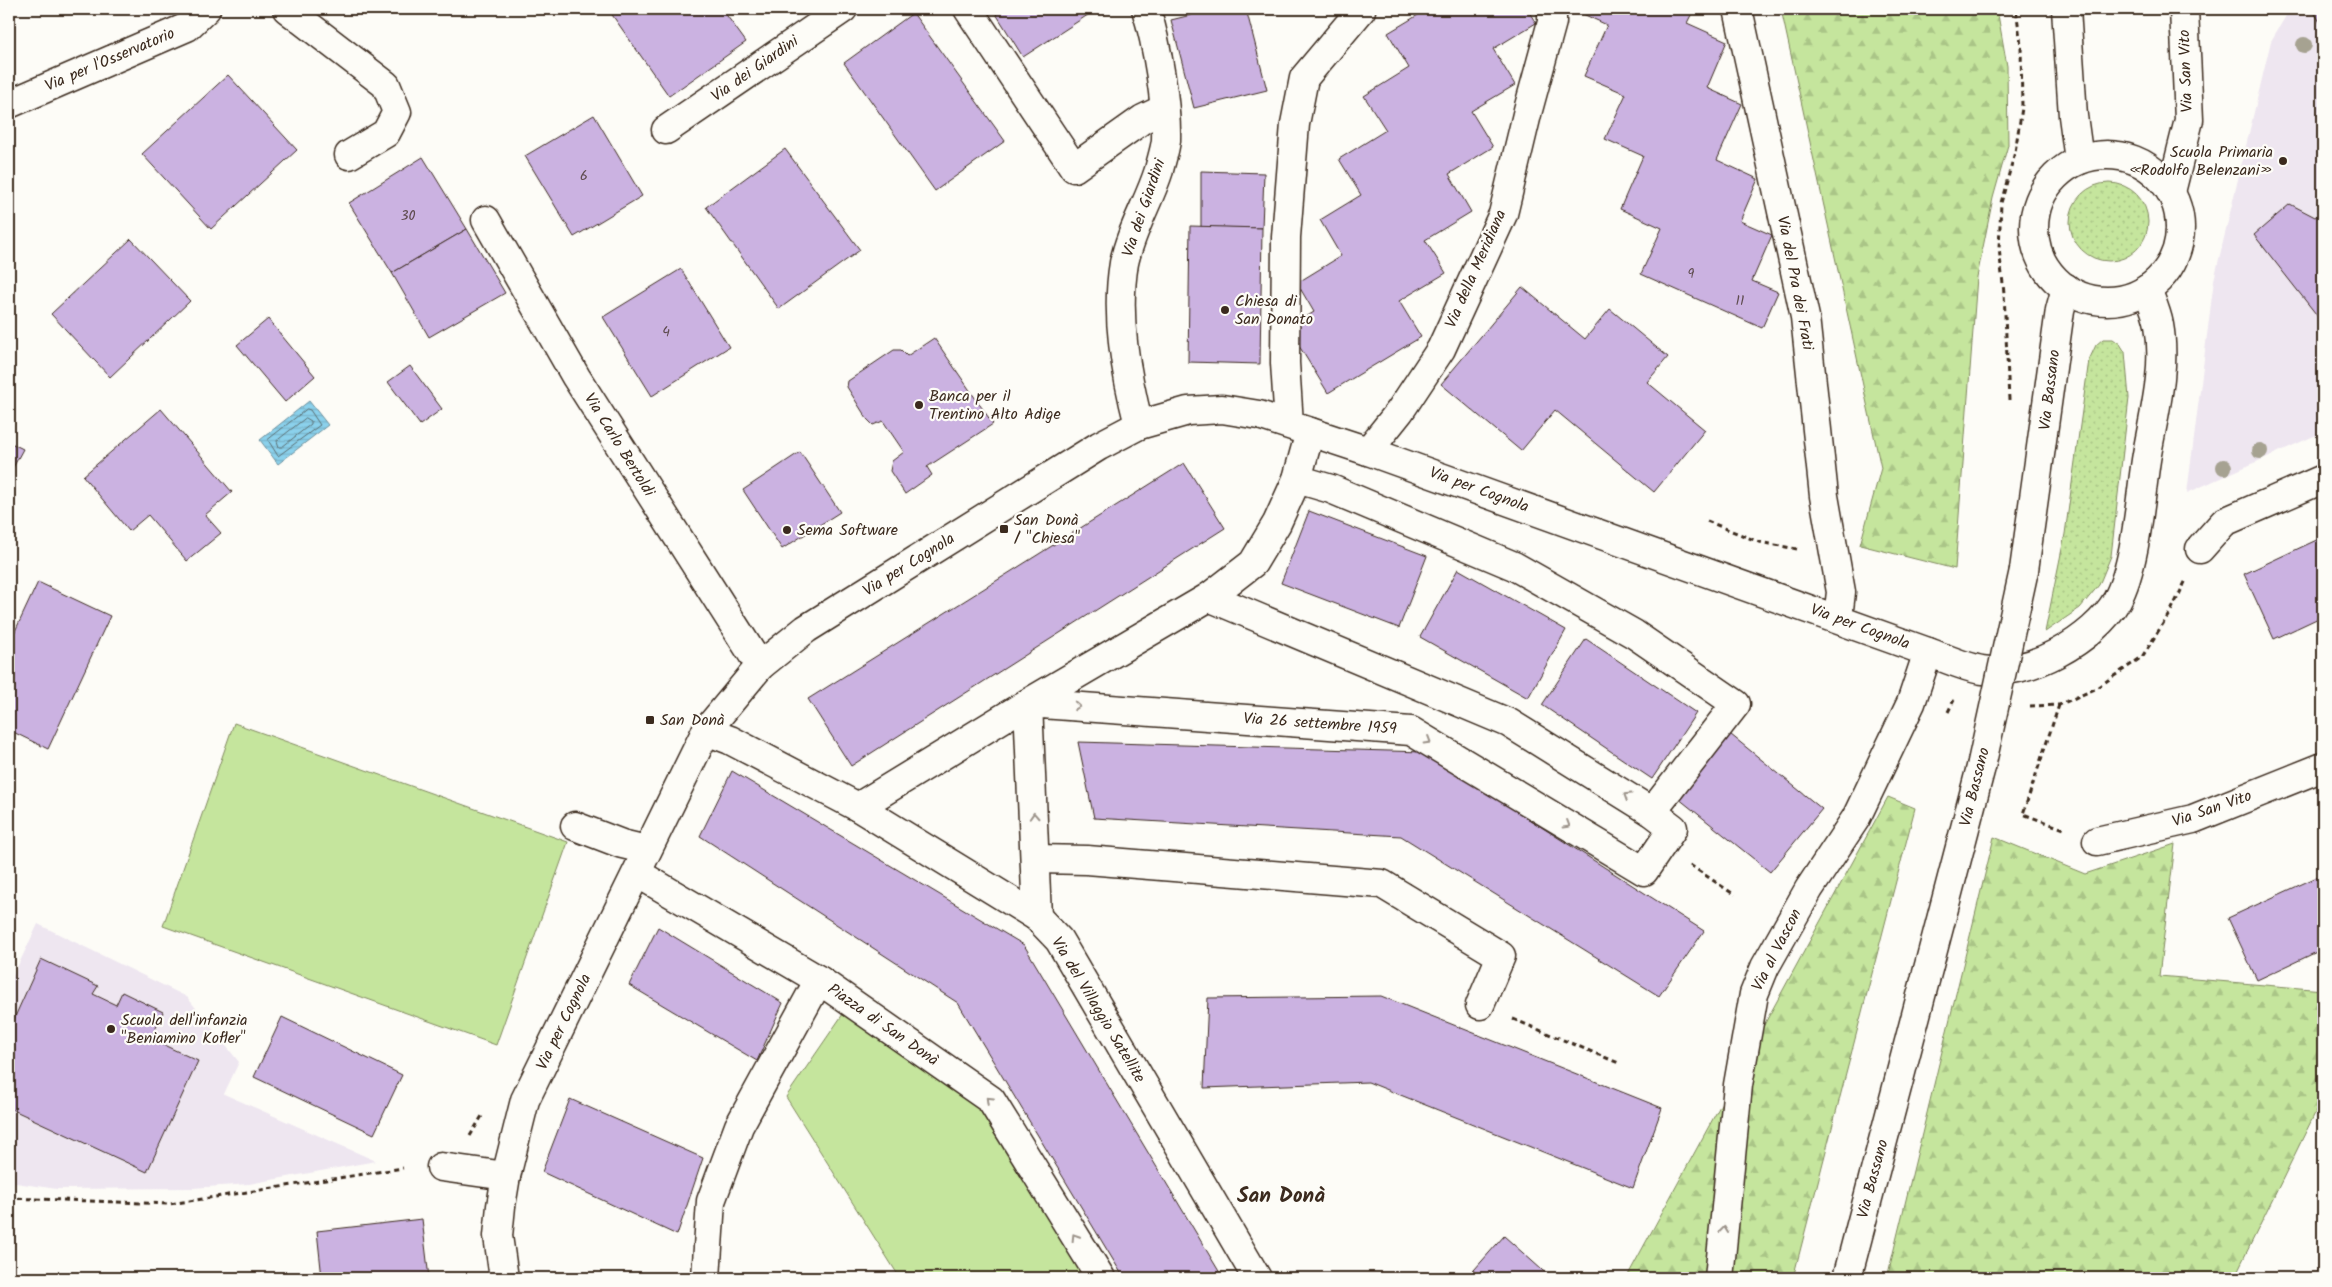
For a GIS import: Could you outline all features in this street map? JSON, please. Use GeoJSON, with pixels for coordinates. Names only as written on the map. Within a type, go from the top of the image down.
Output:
{"type":"FeatureCollection","features":[{"type":"Feature","properties":{"kind":"main road","name":"Via per l'Osservatorio"},"geometry":{"type":"LineString","coordinates":[[9,104],[188,27],[206,9]]}},
{"type":"Feature","properties":{"kind":"main road"},"geometry":{"type":"LineString","coordinates":[[286,9],[386,85],[397,112],[386,133],[349,155]]}},
{"type":"Feature","properties":{"kind":"main road","name":"Via dei Giardini"},"geometry":{"type":"LineString","coordinates":[[666,130],[843,9]]}},
{"type":"Feature","properties":{"kind":"main road"},"geometry":{"type":"LineString","coordinates":[[968,9],[1074,168],[1143,119],[1164,109]]}},
{"type":"Feature","properties":{"kind":"main road","name":"Via dei Giardini"},"geometry":{"type":"LineString","coordinates":[[1139,425],[1126,363],[1122,326],[1124,264],[1131,236],[1158,172],[1166,142],[1164,109],[1152,27],[1146,9]]}},
{"type":"Feature","properties":{"kind":"main road","name":"Via della Meridiana"},"geometry":{"type":"LineString","coordinates":[[1368,451],[1400,412],[1441,349],[1503,214],[1552,22],[1552,9]]}},
{"type":"Feature","properties":{"kind":"main road","name":"Via del Pra dei Frati"},"geometry":{"type":"LineString","coordinates":[[1738,9],[1805,316],[1824,496],[1842,592],[1838,618]]}},
{"type":"Feature","properties":{"kind":"main road"},"geometry":{"type":"LineString","coordinates":[[2066,9],[2078,160]]}},
{"type":"Feature","properties":{"kind":"main road","name":"Via San Vito"},"geometry":{"type":"LineString","coordinates":[[2171,192],[2189,120],[2184,9]]}},
{"type":"Feature","properties":{"kind":"main road"},"geometry":{"type":"LineString","coordinates":[[858,807],[1028,703],[1209,597],[1253,563],[1277,523],[1297,479],[1300,428],[1285,363],[1286,237],[1295,124],[1304,78],[1361,10]]}},
{"type":"Feature","properties":{"kind":"main road"},"geometry":{"type":"LineString","coordinates":[[2108,155],[2130,159],[2150,170],[2171,192],[2179,218],[2178,245],[2167,270],[2147,289],[2128,298],[2107,301],[2079,295],[2066,288],[2050,274],[2039,256],[2035,242],[2035,214],[2046,188],[2060,171],[2078,160],[2108,155]]}},
{"type":"Feature","properties":{"kind":"main road","name":"Via Carlo Bertoldi"},"geometry":{"type":"LineString","coordinates":[[486,220],[576,377],[760,666]]}},
{"type":"Feature","properties":{"kind":"main road","name":"Via Bassano"},"geometry":{"type":"LineString","coordinates":[[1847,1278],[1980,767],[2024,570],[2048,410],[2060,310],[2066,288]]}},
{"type":"Feature","properties":{"kind":"main road","name":"Via per Cognola"},"geometry":{"type":"LineString","coordinates":[[504,1278],[498,1236],[506,1176],[525,1100],[706,731],[760,666],[806,629],[1099,446],[1139,425],[1188,411],[1222,409],[1259,414],[1838,618],[1928,652],[1982,670],[2012,669],[2045,659],[2069,646],[2094,627],[2116,600],[2129,564],[2161,364],[2159,325],[2147,289]]}},
{"type":"Feature","properties":{"kind":"main road"},"geometry":{"type":"LineString","coordinates":[[1297,479],[1331,489],[1514,566],[1634,634],[1736,704],[1652,812]]}},
{"type":"Feature","properties":{"kind":"main road"},"geometry":{"type":"LineString","coordinates":[[2200,549],[2224,522],[2323,479]]}},
{"type":"Feature","properties":{"kind":"main road","name":"Via 26 settembre 1959"},"geometry":{"type":"LineString","coordinates":[[1028,703],[1411,731],[1644,872],[1673,828],[1652,812],[1509,723],[1209,597]]}},
{"type":"Feature","properties":{"kind":"main road","name":"Via al Vascon"},"geometry":{"type":"LineString","coordinates":[[1719,1278],[1738,1085],[1747,1024],[1754,994],[1765,967],[1809,889],[1856,818],[1911,703],[1928,652]]}},
{"type":"Feature","properties":{"kind":"main road"},"geometry":{"type":"LineString","coordinates":[[1028,703],[1036,859],[1036,917]]}},
{"type":"Feature","properties":{"kind":"main road","name":"Via del Villaggio Satellite"},"geometry":{"type":"LineString","coordinates":[[706,731],[730,740],[858,807],[1036,917],[1059,940],[1257,1278]]}},
{"type":"Feature","properties":{"kind":"main road","name":"Via San Vito"},"geometry":{"type":"LineString","coordinates":[[2097,841],[2193,819],[2323,767]]}},
{"type":"Feature","properties":{"kind":"main road"},"geometry":{"type":"LineString","coordinates":[[575,826],[622,844],[642,862],[819,980]]}},
{"type":"Feature","properties":{"kind":"main road"},"geometry":{"type":"LineString","coordinates":[[1036,859],[1087,860],[1382,884],[1500,956],[1480,1005]]}},
{"type":"Feature","properties":{"kind":"main road","name":"Piazza di San Donà"},"geometry":{"type":"LineString","coordinates":[[706,1278],[711,1201],[739,1126],[819,980],[991,1100],[1101,1278]]}},
{"type":"Feature","properties":{"kind":"main road"},"geometry":{"type":"LineString","coordinates":[[441,1167],[506,1176]]}},
{"type":"Feature","properties":{"kind":"path"},"geometry":{"type":"LineString","coordinates":[[2009,408],[2004,293],[1999,248],[2001,203],[2015,152],[2022,108],[2021,45],[2016,9]]}},
{"type":"Feature","properties":{"kind":"path"},"geometry":{"type":"LineString","coordinates":[[1707,522],[1759,542],[1800,550],[1833,544]]}},
{"type":"Feature","properties":{"kind":"path"},"geometry":{"type":"LineString","coordinates":[[2097,841],[2022,814],[2059,705],[2095,689],[2142,657],[2171,611],[2200,549]]}},
{"type":"Feature","properties":{"kind":"path"},"geometry":{"type":"LineString","coordinates":[[1682,860],[1735,895]]}},
{"type":"Feature","properties":{"kind":"path"},"geometry":{"type":"LineString","coordinates":[[1510,1017],[1621,1064]]}},
{"type":"Feature","properties":{"kind":"path"},"geometry":{"type":"LineString","coordinates":[[470,1136],[478,1122]]}},
{"type":"Feature","properties":{"kind":"path"},"geometry":{"type":"LineString","coordinates":[[9,1198],[170,1204],[403,1168]]}},
{"type":"Feature","properties":{"kind":"shaded area","name":"Scuola Primaria «Rodolfo Belenzani»"},"geometry":{"type":"Polygon","coordinates":[[[2290,9],[2323,9],[2323,432],[2187,493],[2214,280],[2271,41],[2290,9]]]}},
{"type":"Feature","properties":{"kind":"shaded area","name":"Scuola dell'infanzia \"Beniamino Kofler\""},"geometry":{"type":"Polygon","coordinates":[[[38,924],[187,997],[239,1062],[224,1094],[376,1161],[249,1184],[193,1188],[57,1189],[9,1182],[9,984],[38,924]]]}},
{"type":"Feature","properties":{"kind":"green space"},"geometry":{"type":"Polygon","coordinates":[[[1781,9],[1997,9],[2007,66],[2008,145],[1993,198],[1977,277],[1955,569],[1860,545],[1881,468],[1781,9]]]}},
{"type":"Feature","properties":{"kind":"green space"},"geometry":{"type":"Polygon","coordinates":[[[2109,183],[2124,186],[2136,195],[2145,207],[2148,222],[2145,237],[2136,249],[2124,258],[2109,261],[2094,258],[2082,249],[2073,237],[2070,222],[2073,207],[2082,195],[2094,186],[2109,183]]]}},
{"type":"Feature","properties":{"kind":"green space"},"geometry":{"type":"Polygon","coordinates":[[[2103,339],[2113,339],[2120,344],[2125,352],[2129,398],[2111,556],[2099,585],[2080,608],[2045,632],[2065,534],[2089,360],[2096,345],[2103,339]]]}},
{"type":"Feature","properties":{"kind":"green space"},"geometry":{"type":"Polygon","coordinates":[[[234,723],[568,842],[496,1045],[163,926],[234,723]]]}},
{"type":"Feature","properties":{"kind":"green space"},"geometry":{"type":"Polygon","coordinates":[[[1888,797],[1915,808],[1793,1278],[1629,1278],[1628,1275],[1888,797]]]}},
{"type":"Feature","properties":{"kind":"green space"},"geometry":{"type":"Polygon","coordinates":[[[1994,837],[2085,874],[2175,844],[2159,976],[2323,990],[2323,1097],[2234,1278],[1887,1278],[1994,837]]]}},
{"type":"Feature","properties":{"kind":"green space"},"geometry":{"type":"Polygon","coordinates":[[[843,1014],[987,1112],[1089,1278],[900,1278],[786,1097],[843,1014]]]}},
{"type":"Feature","properties":{"kind":"water"},"geometry":{"type":"Polygon","coordinates":[[[309,401],[328,425],[278,464],[260,440],[309,401]]]}},
{"type":"Feature","properties":{"kind":"building"},"geometry":{"type":"Polygon","coordinates":[[[608,9],[722,9],[746,42],[669,96],[608,9]]]}},
{"type":"Feature","properties":{"kind":"building"},"geometry":{"type":"Polygon","coordinates":[[[993,9],[1097,9],[1023,57],[993,9]]]}},
{"type":"Feature","properties":{"kind":"building"},"geometry":{"type":"Polygon","coordinates":[[[1215,9],[1246,9],[1267,90],[1194,108],[1171,20],[1215,9]]]}},
{"type":"Feature","properties":{"kind":"building"},"geometry":{"type":"Polygon","coordinates":[[[1428,9],[1527,9],[1536,23],[1493,49],[1515,85],[1471,111],[1493,147],[1449,174],[1471,212],[1425,240],[1446,273],[1399,301],[1421,337],[1328,393],[1288,328],[1314,312],[1297,283],[1341,256],[1320,220],[1361,195],[1339,159],[1386,130],[1364,96],[1409,68],[1388,33],[1428,9]]]}},
{"type":"Feature","properties":{"kind":"building"},"geometry":{"type":"Polygon","coordinates":[[[1572,9],[1694,9],[1687,23],[1727,41],[1707,88],[1742,104],[1717,160],[1758,179],[1740,221],[1772,235],[1752,281],[1778,292],[1762,328],[1641,274],[1662,228],[1620,209],[1643,156],[1605,139],[1626,94],[1584,76],[1607,25],[1572,9]]]}},
{"type":"Feature","properties":{"kind":"building"},"geometry":{"type":"Polygon","coordinates":[[[2312,9],[2323,9],[2323,27],[2312,9]]]}},
{"type":"Feature","properties":{"kind":"building"},"geometry":{"type":"Polygon","coordinates":[[[913,13],[1005,141],[935,191],[844,63],[913,13]]]}},
{"type":"Feature","properties":{"kind":"building"},"geometry":{"type":"Polygon","coordinates":[[[228,75],[297,150],[211,229],[142,154],[228,75]]]}},
{"type":"Feature","properties":{"kind":"building"},"geometry":{"type":"Polygon","coordinates":[[[594,115],[642,196],[574,237],[525,156],[594,115]]]}},
{"type":"Feature","properties":{"kind":"building"},"geometry":{"type":"Polygon","coordinates":[[[785,149],[860,250],[779,309],[706,207],[785,149]]]}},
{"type":"Feature","properties":{"kind":"building"},"geometry":{"type":"Polygon","coordinates":[[[423,157],[467,229],[392,273],[349,203],[423,157]]]}},
{"type":"Feature","properties":{"kind":"building"},"geometry":{"type":"Polygon","coordinates":[[[1201,171],[1264,173],[1262,228],[1201,227],[1201,171]]]}},
{"type":"Feature","properties":{"kind":"building"},"geometry":{"type":"Polygon","coordinates":[[[2290,204],[2315,217],[2323,212],[2323,323],[2254,235],[2290,204]]]}},
{"type":"Feature","properties":{"kind":"building","name":"Chiesa di San Donato"},"geometry":{"type":"Polygon","coordinates":[[[1190,226],[1262,228],[1260,364],[1188,362],[1190,226]]]}},
{"type":"Feature","properties":{"kind":"building"},"geometry":{"type":"Polygon","coordinates":[[[467,229],[505,293],[429,337],[392,273],[467,229]]]}},
{"type":"Feature","properties":{"kind":"building"},"geometry":{"type":"Polygon","coordinates":[[[131,239],[190,301],[110,377],[51,314],[131,239]]]}},
{"type":"Feature","properties":{"kind":"building"},"geometry":{"type":"Polygon","coordinates":[[[681,269],[729,347],[652,396],[603,317],[681,269]]]}},
{"type":"Feature","properties":{"kind":"building"},"geometry":{"type":"Polygon","coordinates":[[[1522,287],[1585,339],[1610,309],[1668,357],[1647,382],[1705,430],[1654,492],[1555,410],[1521,451],[1441,384],[1522,287]]]}},
{"type":"Feature","properties":{"kind":"building"},"geometry":{"type":"Polygon","coordinates":[[[268,319],[315,376],[285,402],[237,345],[268,319]]]}},
{"type":"Feature","properties":{"kind":"building","name":"Banca per il Trentino Alto Adige"},"geometry":{"type":"Polygon","coordinates":[[[934,338],[993,424],[927,467],[932,475],[905,494],[890,471],[892,461],[904,452],[883,421],[873,425],[867,419],[847,387],[848,381],[894,350],[901,350],[907,356],[934,338]]]}},
{"type":"Feature","properties":{"kind":"building"},"geometry":{"type":"Polygon","coordinates":[[[410,366],[442,409],[420,425],[388,382],[410,366]]]}},
{"type":"Feature","properties":{"kind":"building"},"geometry":{"type":"Polygon","coordinates":[[[161,409],[232,492],[205,515],[221,533],[187,561],[148,515],[129,531],[83,476],[161,409]]]}},
{"type":"Feature","properties":{"kind":"building"},"geometry":{"type":"Polygon","coordinates":[[[9,442],[23,449],[9,475],[9,442]]]}},
{"type":"Feature","properties":{"kind":"building"},"geometry":{"type":"Polygon","coordinates":[[[800,452],[840,512],[782,549],[743,490],[800,452]]]}},
{"type":"Feature","properties":{"kind":"building"},"geometry":{"type":"Polygon","coordinates":[[[1184,463],[1225,528],[851,766],[808,699],[1184,463]]]}},
{"type":"Feature","properties":{"kind":"building"},"geometry":{"type":"Polygon","coordinates":[[[1309,511],[1427,556],[1399,628],[1281,583],[1309,511]]]}},
{"type":"Feature","properties":{"kind":"building"},"geometry":{"type":"Polygon","coordinates":[[[2323,537],[2323,616],[2274,639],[2244,574],[2323,537]]]}},
{"type":"Feature","properties":{"kind":"building"},"geometry":{"type":"Polygon","coordinates":[[[1458,569],[1566,630],[1528,698],[1420,637],[1458,569]]]}},
{"type":"Feature","properties":{"kind":"building"},"geometry":{"type":"Polygon","coordinates":[[[38,582],[110,616],[48,749],[9,730],[9,644],[38,582]]]}},
{"type":"Feature","properties":{"kind":"building"},"geometry":{"type":"Polygon","coordinates":[[[1586,639],[1696,713],[1652,779],[1542,705],[1586,639]]]}},
{"type":"Feature","properties":{"kind":"building"},"geometry":{"type":"Polygon","coordinates":[[[1725,730],[1822,809],[1770,872],[1673,794],[1725,730]]]}},
{"type":"Feature","properties":{"kind":"building"},"geometry":{"type":"Polygon","coordinates":[[[1078,742],[1424,752],[1704,931],[1659,996],[1401,836],[1094,818],[1078,742]]]}},
{"type":"Feature","properties":{"kind":"building"},"geometry":{"type":"Polygon","coordinates":[[[732,771],[1024,945],[1223,1278],[1124,1278],[958,1003],[700,836],[732,771]]]}},
{"type":"Feature","properties":{"kind":"building"},"geometry":{"type":"Polygon","coordinates":[[[2317,877],[2323,891],[2323,949],[2257,980],[2228,918],[2317,877]]]}},
{"type":"Feature","properties":{"kind":"building"},"geometry":{"type":"Polygon","coordinates":[[[658,927],[783,1003],[757,1061],[629,985],[658,927]]]}},
{"type":"Feature","properties":{"kind":"building"},"geometry":{"type":"Polygon","coordinates":[[[41,959],[98,986],[93,994],[116,1005],[122,992],[163,1012],[151,1039],[198,1061],[147,1172],[9,1108],[9,1030],[41,959]]]}},
{"type":"Feature","properties":{"kind":"building"},"geometry":{"type":"Polygon","coordinates":[[[1381,996],[1662,1108],[1633,1188],[1368,1082],[1204,1088],[1208,998],[1381,996]]]}},
{"type":"Feature","properties":{"kind":"building"},"geometry":{"type":"Polygon","coordinates":[[[282,1017],[402,1075],[374,1134],[254,1077],[282,1017]]]}},
{"type":"Feature","properties":{"kind":"building"},"geometry":{"type":"Polygon","coordinates":[[[570,1099],[703,1158],[677,1235],[542,1172],[570,1099]]]}},
{"type":"Feature","properties":{"kind":"building"},"geometry":{"type":"Polygon","coordinates":[[[422,1219],[429,1278],[322,1278],[317,1231],[422,1219]]]}},
{"type":"Feature","properties":{"kind":"building"},"geometry":{"type":"Polygon","coordinates":[[[1504,1236],[1551,1278],[1467,1278],[1504,1236]]]}},
{"type":"Feature","properties":{"kind":"place","name":"Scuola Primaria «Rodolfo Belenzani»"},"geometry":{"type":"Point","coordinates":[2283,161]}},
{"type":"Feature","properties":{"kind":"place","name":"Chiesa di San Donato"},"geometry":{"type":"Point","coordinates":[1225,310]}},
{"type":"Feature","properties":{"kind":"place","name":"Banca per il Trentino Alto Adige"},"geometry":{"type":"Point","coordinates":[919,405]}},
{"type":"Feature","properties":{"kind":"place","name":"San Donà / \"Chiesa\""},"geometry":{"type":"Point","coordinates":[1004,529]}},
{"type":"Feature","properties":{"kind":"place","name":"Sema Software"},"geometry":{"type":"Point","coordinates":[787,530]}},
{"type":"Feature","properties":{"kind":"place","name":"San Donà"},"geometry":{"type":"Point","coordinates":[650,720]}},
{"type":"Feature","properties":{"kind":"place","name":"Scuola dell'infanzia \"Beniamino Kofler\""},"geometry":{"type":"Point","coordinates":[111,1029]}},
{"type":"Feature","properties":{"kind":"district","name":"San Donà"},"geometry":{"type":"Point","coordinates":[1281,1196]}}]}
